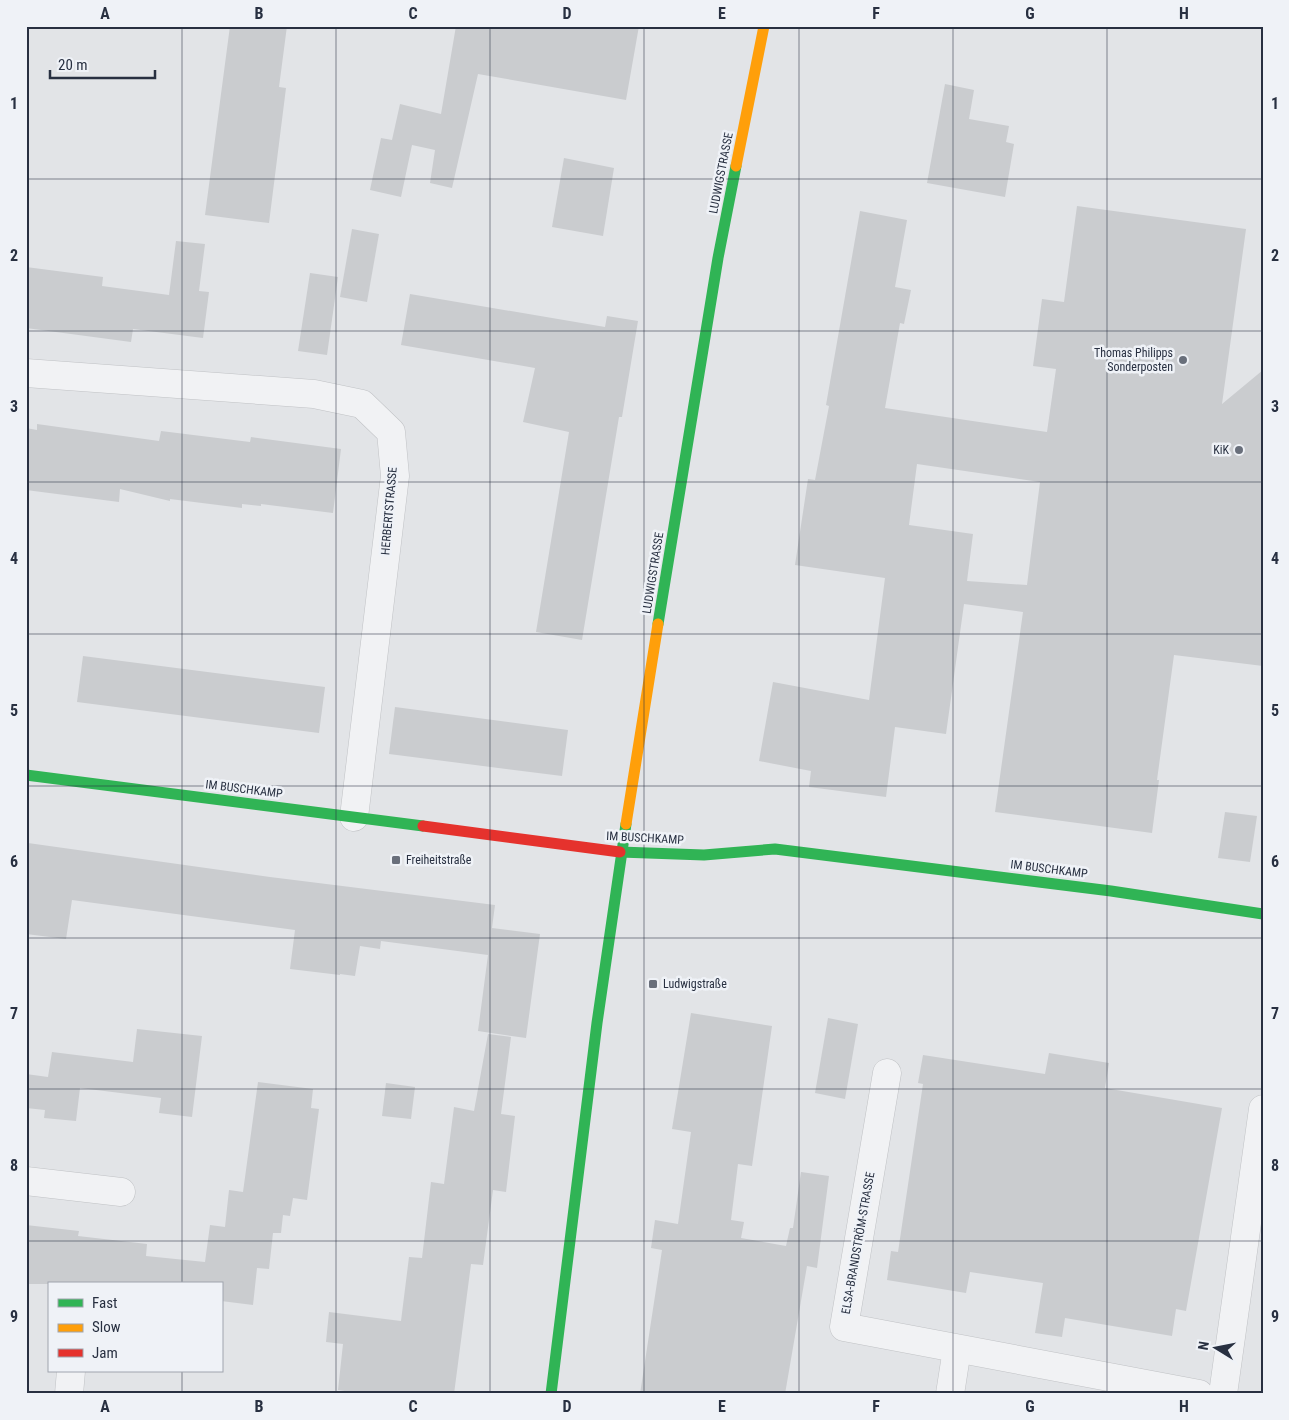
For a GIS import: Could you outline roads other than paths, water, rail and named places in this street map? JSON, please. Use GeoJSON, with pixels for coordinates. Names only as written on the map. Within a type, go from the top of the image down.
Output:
{"type":"FeatureCollection","features":[{"type":"Feature","properties":{"kind":"main road","name":"LUDWIGSTRASSE"},"geometry":{"type":"LineString","coordinates":[[551,1394],[596,1023],[621,852],[718,258],[764,26]]}},
{"type":"Feature","properties":{"kind":"main road","name":"IM BUSCHKAMP"},"geometry":{"type":"LineString","coordinates":[[26,774],[621,852],[704,855],[775,850],[1111,891],[1263,914]]}},
{"type":"Feature","properties":{"kind":"street","name":"HERBERTSTRASSE"},"geometry":{"type":"LineString","coordinates":[[26,373],[314,394],[362,404],[391,432],[395,476],[354,817]]}},
{"type":"Feature","properties":{"kind":"street","name":"ELSA-BRANDSTRÖM-STRASSE"},"geometry":{"type":"LineString","coordinates":[[887,1074],[844,1328],[1199,1394]]}},
{"type":"Feature","properties":{"kind":"street"},"geometry":{"type":"LineString","coordinates":[[1223,1394],[1263,1109]]}},
{"type":"Feature","properties":{"kind":"street"},"geometry":{"type":"LineString","coordinates":[[26,1181],[120,1192]]}},
{"type":"Feature","properties":{"kind":"street"},"geometry":{"type":"LineString","coordinates":[[950,1394],[957,1349]]}},
{"type":"Feature","properties":{"kind":"street"},"geometry":{"type":"LineString","coordinates":[[69,1394],[71,1372]]}},
{"type":"Feature","properties":{"kind":"place","name":"Thomas Philipps Sonderposten"},"geometry":{"type":"Point","coordinates":[1183,360]}},
{"type":"Feature","properties":{"kind":"place","name":"KiK"},"geometry":{"type":"Point","coordinates":[1239,450]}},
{"type":"Feature","properties":{"kind":"place","name":"Freiheitstraße"},"geometry":{"type":"Point","coordinates":[396,860]}},
{"type":"Feature","properties":{"kind":"place","name":"Ludwigstraße"},"geometry":{"type":"Point","coordinates":[653,984]}}]}
